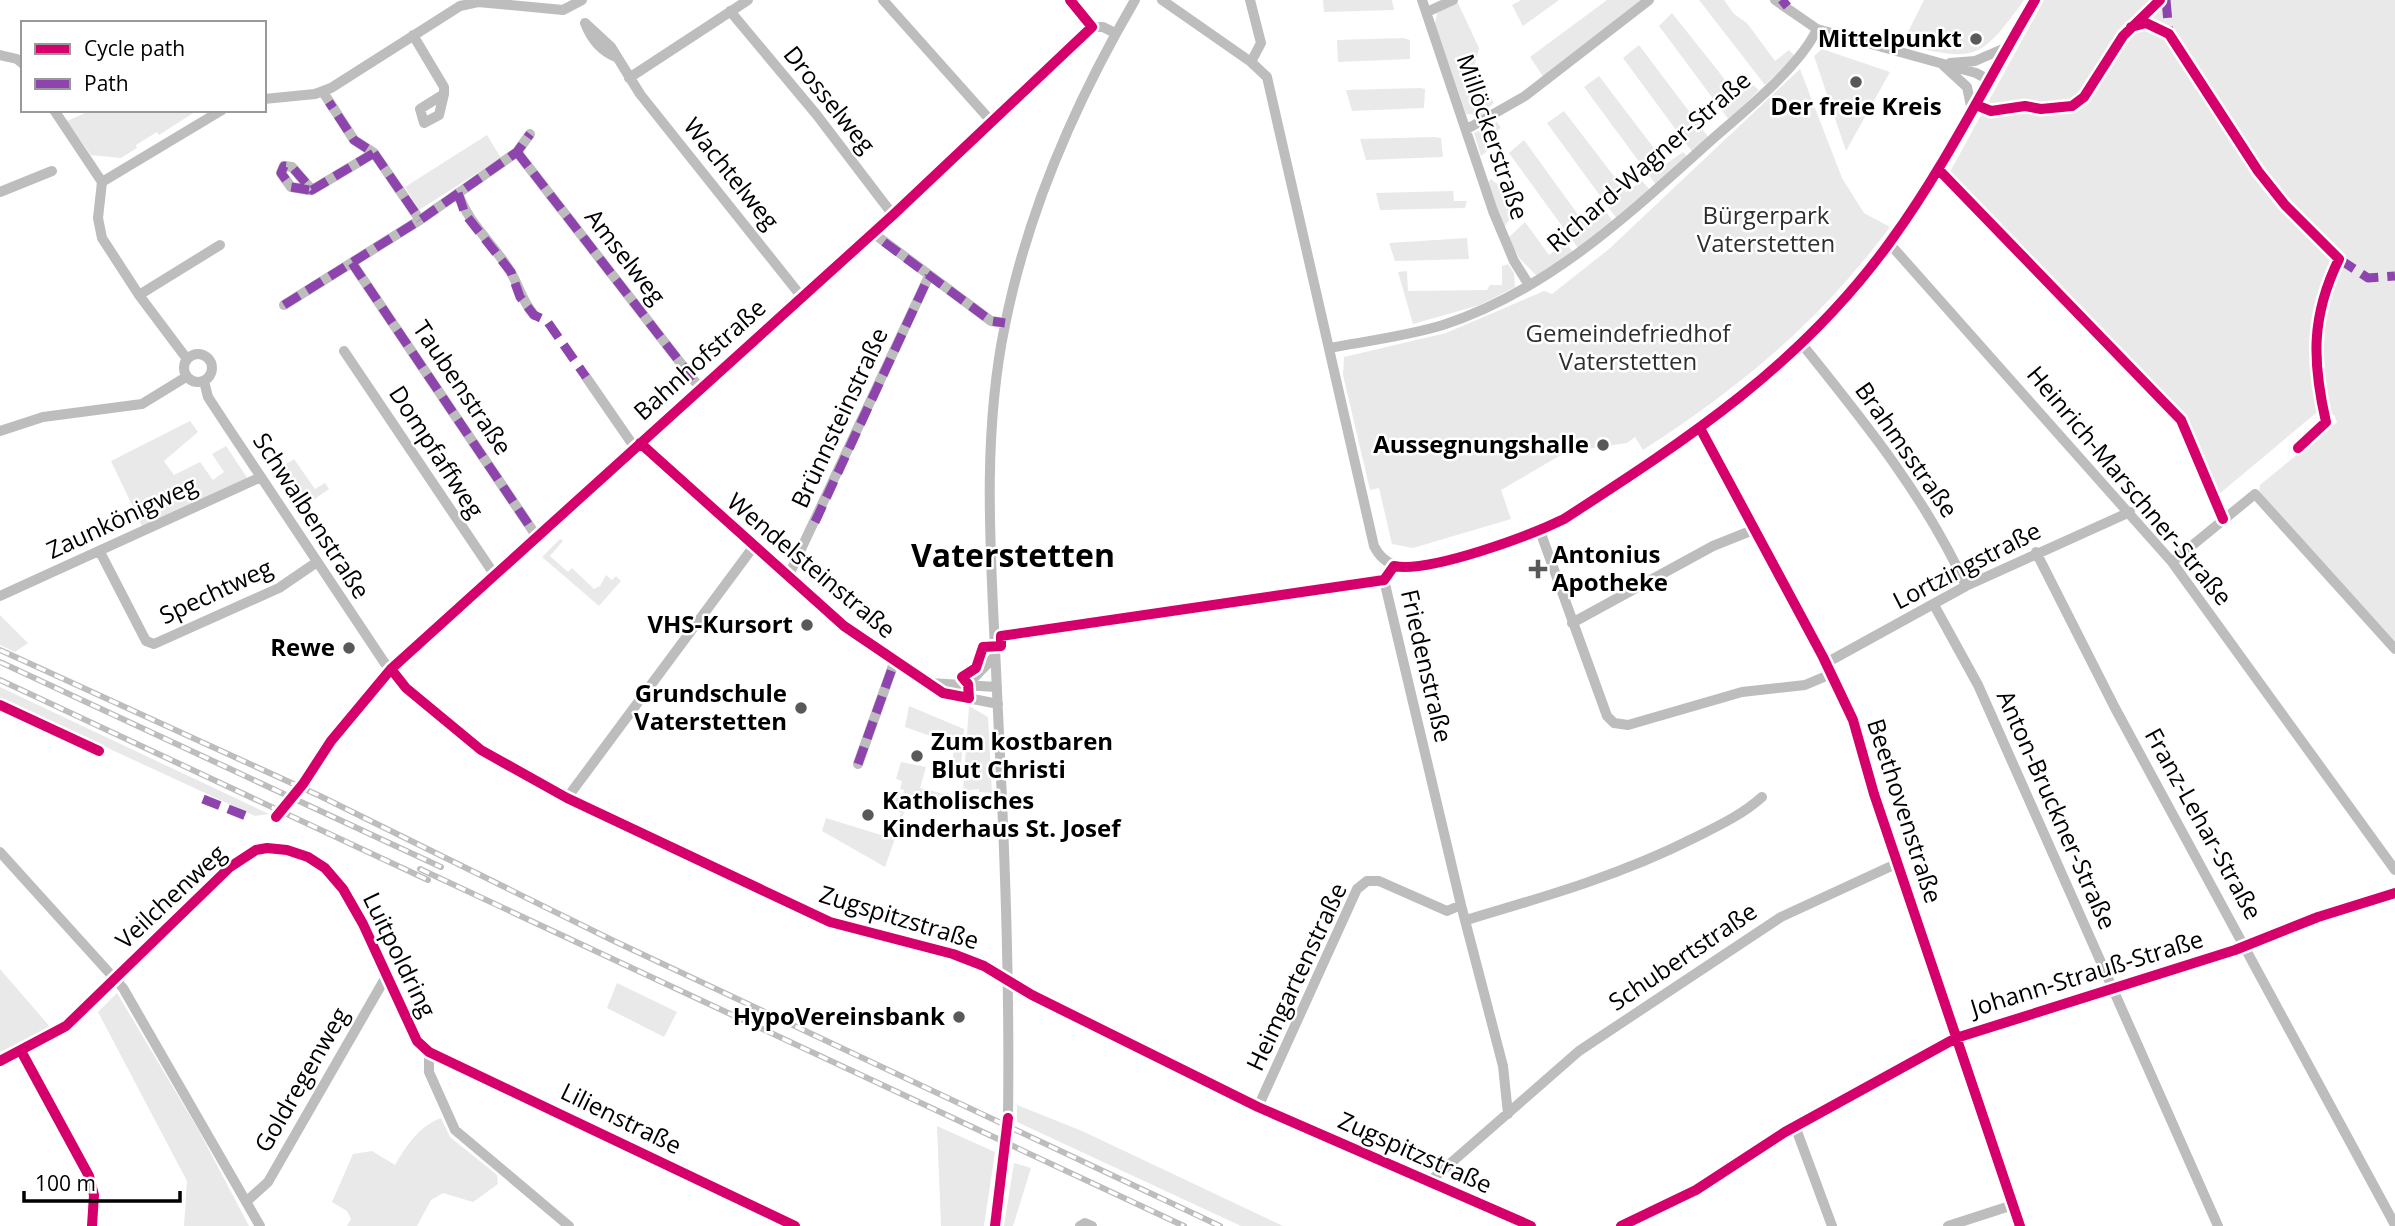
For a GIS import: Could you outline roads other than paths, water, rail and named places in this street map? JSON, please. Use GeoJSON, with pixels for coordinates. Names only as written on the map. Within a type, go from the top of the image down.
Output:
{"type":"FeatureCollection","features":[{"type":"Feature","properties":{"kind":"street"},"geometry":{"type":"LineString","coordinates":[[266,99],[323,92],[460,6],[471,3],[567,9],[582,0]]}},
{"type":"Feature","properties":{"kind":"street"},"geometry":{"type":"LineString","coordinates":[[629,78],[666,51],[748,0]]}},
{"type":"Feature","properties":{"kind":"street"},"geometry":{"type":"LineString","coordinates":[[883,0],[991,121]]}},
{"type":"Feature","properties":{"kind":"street"},"geometry":{"type":"LineString","coordinates":[[1070,0],[1092,27],[1103,27],[1115,33]]}},
{"type":"Feature","properties":{"kind":"street"},"geometry":{"type":"LineString","coordinates":[[1008,1118],[1009,979],[990,481],[993,418],[1005,323],[1021,260],[1079,102],[1135,0]]}},
{"type":"Feature","properties":{"kind":"street","name":"Friedenstraße"},"geometry":{"type":"LineString","coordinates":[[1162,0],[1251,62],[1267,77],[1374,546],[1381,558],[1394,566],[1384,580],[1461,905],[1503,1066],[1508,1114]]}},
{"type":"Feature","properties":{"kind":"street"},"geometry":{"type":"LineString","coordinates":[[1250,0],[1261,43],[1251,62]]}},
{"type":"Feature","properties":{"kind":"street","name":"Millöckerstraße"},"geometry":{"type":"LineString","coordinates":[[1422,0],[1493,211],[1514,261],[1530,285]]}},
{"type":"Feature","properties":{"kind":"street"},"geometry":{"type":"LineString","coordinates":[[1427,12],[1452,0]]}},
{"type":"Feature","properties":{"kind":"street"},"geometry":{"type":"LineString","coordinates":[[1467,129],[1525,96],[1649,0]]}},
{"type":"Feature","properties":{"kind":"street"},"geometry":{"type":"LineString","coordinates":[[1394,566],[1425,566],[1540,531],[1564,519],[1701,430],[1741,399],[1801,343],[1889,243],[1939,170],[2035,0]]}},
{"type":"Feature","properties":{"kind":"street"},"geometry":{"type":"LineString","coordinates":[[1781,2],[1817,29],[1989,80]]}},
{"type":"Feature","properties":{"kind":"street","name":"Wachtelweg"},"geometry":{"type":"LineString","coordinates":[[567,9],[594,28],[629,78],[801,296]]}},
{"type":"Feature","properties":{"kind":"street","name":"Drosselweg"},"geometry":{"type":"LineString","coordinates":[[730,11],[816,114],[893,215]]}},
{"type":"Feature","properties":{"kind":"street","name":"Bahnhofstraße"},"geometry":{"type":"LineString","coordinates":[[343,729],[391,669],[893,215],[1092,27]]}},
{"type":"Feature","properties":{"kind":"street","name":"Richard-Wagner-Straße"},"geometry":{"type":"LineString","coordinates":[[1329,348],[1444,325],[1554,272],[1618,223],[1719,133],[1803,52],[1817,29]]}},
{"type":"Feature","properties":{"kind":"street"},"geometry":{"type":"LineString","coordinates":[[413,35],[442,80],[444,94]]}},
{"type":"Feature","properties":{"kind":"street"},"geometry":{"type":"LineString","coordinates":[[1941,64],[1975,61],[2006,48]]}},
{"type":"Feature","properties":{"kind":"street"},"geometry":{"type":"LineString","coordinates":[[0,55],[21,62]]}},
{"type":"Feature","properties":{"kind":"street"},"geometry":{"type":"LineString","coordinates":[[1941,64],[1967,87],[1972,112]]}},
{"type":"Feature","properties":{"kind":"street"},"geometry":{"type":"LineString","coordinates":[[323,92],[354,141],[374,153],[420,220]]}},
{"type":"Feature","properties":{"kind":"street"},"geometry":{"type":"LineString","coordinates":[[55,112],[102,182],[219,112]]}},
{"type":"Feature","properties":{"kind":"street"},"geometry":{"type":"LineString","coordinates":[[284,305],[420,220],[517,152],[530,134]]}},
{"type":"Feature","properties":{"kind":"street","name":"Amselweg"},"geometry":{"type":"LineString","coordinates":[[517,152],[700,388]]}},
{"type":"Feature","properties":{"kind":"street"},"geometry":{"type":"LineString","coordinates":[[309,190],[374,153]]}},
{"type":"Feature","properties":{"kind":"street"},"geometry":{"type":"LineString","coordinates":[[0,192],[52,172]]}},
{"type":"Feature","properties":{"kind":"street","name":"Schwalbenstraße"},"geometry":{"type":"LineString","coordinates":[[102,182],[98,218],[102,238],[139,295],[187,359],[197,354],[210,360],[211,374],[204,381],[211,401],[391,669]]}},
{"type":"Feature","properties":{"kind":"street"},"geometry":{"type":"LineString","coordinates":[[458,193],[465,214],[511,272],[520,297],[534,315]]}},
{"type":"Feature","properties":{"kind":"street"},"geometry":{"type":"LineString","coordinates":[[873,233],[991,321],[1005,323]]}},
{"type":"Feature","properties":{"kind":"street","name":"Heinrich-Marschner-Straße"},"geometry":{"type":"LineString","coordinates":[[1889,243],[2172,562],[2395,870]]}},
{"type":"Feature","properties":{"kind":"street"},"geometry":{"type":"LineString","coordinates":[[139,295],[220,245]]}},
{"type":"Feature","properties":{"kind":"street","name":"Taubenstraße"},"geometry":{"type":"LineString","coordinates":[[352,263],[537,537]]}},
{"type":"Feature","properties":{"kind":"street","name":"Brünnsteinstraße"},"geometry":{"type":"LineString","coordinates":[[788,578],[929,276]]}},
{"type":"Feature","properties":{"kind":"street","name":"Brahmsstraße"},"geometry":{"type":"LineString","coordinates":[[1801,343],[1898,468],[1928,513],[1966,586]]}},
{"type":"Feature","properties":{"kind":"street","name":"Dompfaffweg"},"geometry":{"type":"LineString","coordinates":[[344,351],[494,574]]}},
{"type":"Feature","properties":{"kind":"street"},"geometry":{"type":"LineString","coordinates":[[187,359],[183,369],[186,377],[195,382],[204,381]]}},
{"type":"Feature","properties":{"kind":"street"},"geometry":{"type":"LineString","coordinates":[[0,431],[43,417],[142,404],[186,377]]}},
{"type":"Feature","properties":{"kind":"street","name":"Wendelsteinstraße"},"geometry":{"type":"LineString","coordinates":[[586,377],[637,446],[844,626],[894,663],[943,693],[998,704]]}},
{"type":"Feature","properties":{"kind":"street","name":"Beethovenstraße"},"geometry":{"type":"LineString","coordinates":[[1701,430],[1829,668],[1853,720],[2020,1226]]}},
{"type":"Feature","properties":{"kind":"street","name":"Zaunkönigweg"},"geometry":{"type":"LineString","coordinates":[[0,596],[261,477]]}},
{"type":"Feature","properties":{"kind":"street"},"geometry":{"type":"LineString","coordinates":[[2172,562],[2255,494],[2395,649]]}},
{"type":"Feature","properties":{"kind":"street","name":"Lortzingstraße"},"geometry":{"type":"LineString","coordinates":[[1572,623],[1607,716],[1614,723],[1628,725],[1742,692],[1805,685],[1966,586],[2036,552],[2130,512]]}},
{"type":"Feature","properties":{"kind":"street"},"geometry":{"type":"LineString","coordinates":[[1540,531],[1572,623],[1713,546],[1753,530]]}},
{"type":"Feature","properties":{"kind":"street"},"geometry":{"type":"LineString","coordinates":[[567,798],[754,546]]}},
{"type":"Feature","properties":{"kind":"street","name":"Spechtweg"},"geometry":{"type":"LineString","coordinates":[[100,552],[146,641],[154,644],[279,588],[317,562]]}},
{"type":"Feature","properties":{"kind":"street","name":"Franz-Lehar-Straße"},"geometry":{"type":"LineString","coordinates":[[2036,552],[2115,708],[2395,1225]]}},
{"type":"Feature","properties":{"kind":"street","name":"Anton-Bruckner-Straße"},"geometry":{"type":"LineString","coordinates":[[1934,605],[1978,685],[2218,1226]]}},
{"type":"Feature","properties":{"kind":"street"},"geometry":{"type":"LineString","coordinates":[[968,684],[995,656]]}},
{"type":"Feature","properties":{"kind":"street"},"geometry":{"type":"LineString","coordinates":[[858,764],[894,663]]}},
{"type":"Feature","properties":{"kind":"street","name":"Zugspitzstraße"},"geometry":{"type":"LineString","coordinates":[[391,669],[406,688],[481,750],[567,798],[812,915],[855,931],[953,954],[984,966],[1031,995],[1258,1107],[1531,1226]]}},
{"type":"Feature","properties":{"kind":"street","name":"Wendelsteinstraße"},"geometry":{"type":"LineString","coordinates":[[926,682],[997,687]]}},
{"type":"Feature","properties":{"kind":"street"},"geometry":{"type":"LineString","coordinates":[[1466,920],[1570,890],[1665,853],[1744,813],[1762,797]]}},
{"type":"Feature","properties":{"kind":"street","name":"Veilchenweg"},"geometry":{"type":"LineString","coordinates":[[115,978],[243,857],[262,849],[298,853]]}},
{"type":"Feature","properties":{"kind":"street"},"geometry":{"type":"LineString","coordinates":[[0,852],[115,978],[260,1226]]}},
{"type":"Feature","properties":{"kind":"street","name":"Luitpoldring"},"geometry":{"type":"LineString","coordinates":[[298,853],[325,868],[343,889],[417,1041],[429,1052],[429,1072],[455,1130],[556,1222],[569,1226]]}},
{"type":"Feature","properties":{"kind":"street","name":"Schubertstraße"},"geometry":{"type":"LineString","coordinates":[[1508,1114],[1579,1051],[1768,925],[1898,863]]}},
{"type":"Feature","properties":{"kind":"street","name":"Heimgartenstraße"},"geometry":{"type":"LineString","coordinates":[[1258,1107],[1357,889],[1367,881],[1379,881],[1447,911],[1461,905]]}},
{"type":"Feature","properties":{"kind":"street","name":"Johann-Strauß-Straße"},"geometry":{"type":"LineString","coordinates":[[1621,1226],[1696,1189],[1795,1126],[1956,1038],[2112,989],[2395,893]]}},
{"type":"Feature","properties":{"kind":"street","name":"Goldregenweg"},"geometry":{"type":"LineString","coordinates":[[247,1201],[268,1182],[387,975]]}},
{"type":"Feature","properties":{"kind":"street"},"geometry":{"type":"LineString","coordinates":[[0,1061],[66,1027],[115,978]]}},
{"type":"Feature","properties":{"kind":"street"},"geometry":{"type":"LineString","coordinates":[[21,1051],[89,1177],[94,1195],[92,1226]]}},
{"type":"Feature","properties":{"kind":"street","name":"Lilienstraße"},"geometry":{"type":"LineString","coordinates":[[429,1052],[795,1226]]}},
{"type":"Feature","properties":{"kind":"street"},"geometry":{"type":"LineString","coordinates":[[1429,1182],[1508,1114]]}},
{"type":"Feature","properties":{"kind":"street"},"geometry":{"type":"LineString","coordinates":[[1795,1126],[1832,1226]]}},
{"type":"Feature","properties":{"kind":"street"},"geometry":{"type":"LineString","coordinates":[[995,1226],[1005,1156]]}},
{"type":"Feature","properties":{"kind":"street"},"geometry":{"type":"LineString","coordinates":[[1948,1226],[2013,1205]]}},
{"type":"Feature","properties":{"kind":"street"},"geometry":{"type":"LineString","coordinates":[[1080,1226],[1085,1223],[1092,1226]]}},
{"type":"Feature","properties":{"kind":"tunnel"},"geometry":{"type":"LineString","coordinates":[[1005,1156],[1008,1118]]}},
{"type":"Feature","properties":{"kind":"railway"},"geometry":{"type":"LineString","coordinates":[[0,650],[320,796],[614,941],[1220,1226]]}},
{"type":"Feature","properties":{"kind":"railway"},"geometry":{"type":"LineString","coordinates":[[0,662],[441,867]]}},
{"type":"Feature","properties":{"kind":"railway"},"geometry":{"type":"LineString","coordinates":[[0,680],[428,880]]}},
{"type":"Feature","properties":{"kind":"railway"},"geometry":{"type":"LineString","coordinates":[[420,869],[1184,1226]]}},
{"type":"Feature","properties":{"kind":"place","name":"Mittelpunkt"},"geometry":{"type":"Point","coordinates":[1976,39]}},
{"type":"Feature","properties":{"kind":"place","name":"Der freie Kreis"},"geometry":{"type":"Point","coordinates":[1856,82]}},
{"type":"Feature","properties":{"kind":"place","name":"Aussegnungshalle"},"geometry":{"type":"Point","coordinates":[1603,445]}},
{"type":"Feature","properties":{"kind":"place","name":"Antonius Apotheke"},"geometry":{"type":"Point","coordinates":[1538,569]}},
{"type":"Feature","properties":{"kind":"place","name":"VHS-Kursort"},"geometry":{"type":"Point","coordinates":[807,625]}},
{"type":"Feature","properties":{"kind":"place","name":"Rewe"},"geometry":{"type":"Point","coordinates":[349,648]}},
{"type":"Feature","properties":{"kind":"place","name":"Grundschule Vaterstetten"},"geometry":{"type":"Point","coordinates":[801,708]}},
{"type":"Feature","properties":{"kind":"place","name":"Zum kostbaren Blut Christi"},"geometry":{"type":"Point","coordinates":[917,756]}},
{"type":"Feature","properties":{"kind":"place","name":"Katholisches Kinderhaus St. Josef"},"geometry":{"type":"Point","coordinates":[868,815]}},
{"type":"Feature","properties":{"kind":"place","name":"HypoVereinsbank"},"geometry":{"type":"Point","coordinates":[959,1017]}},
{"type":"Feature","properties":{"kind":"district","name":"Vaterstetten"},"geometry":{"type":"Point","coordinates":[1013,556]}},
{"type":"Feature","properties":{"kind":"park label","name":"Bürgerpark Vaterstetten"},"geometry":{"type":"Point","coordinates":[1766,230]}},
{"type":"Feature","properties":{"kind":"park label","name":"Gemeindefriedhof Vaterstetten"},"geometry":{"type":"Point","coordinates":[1628,348]}}]}
